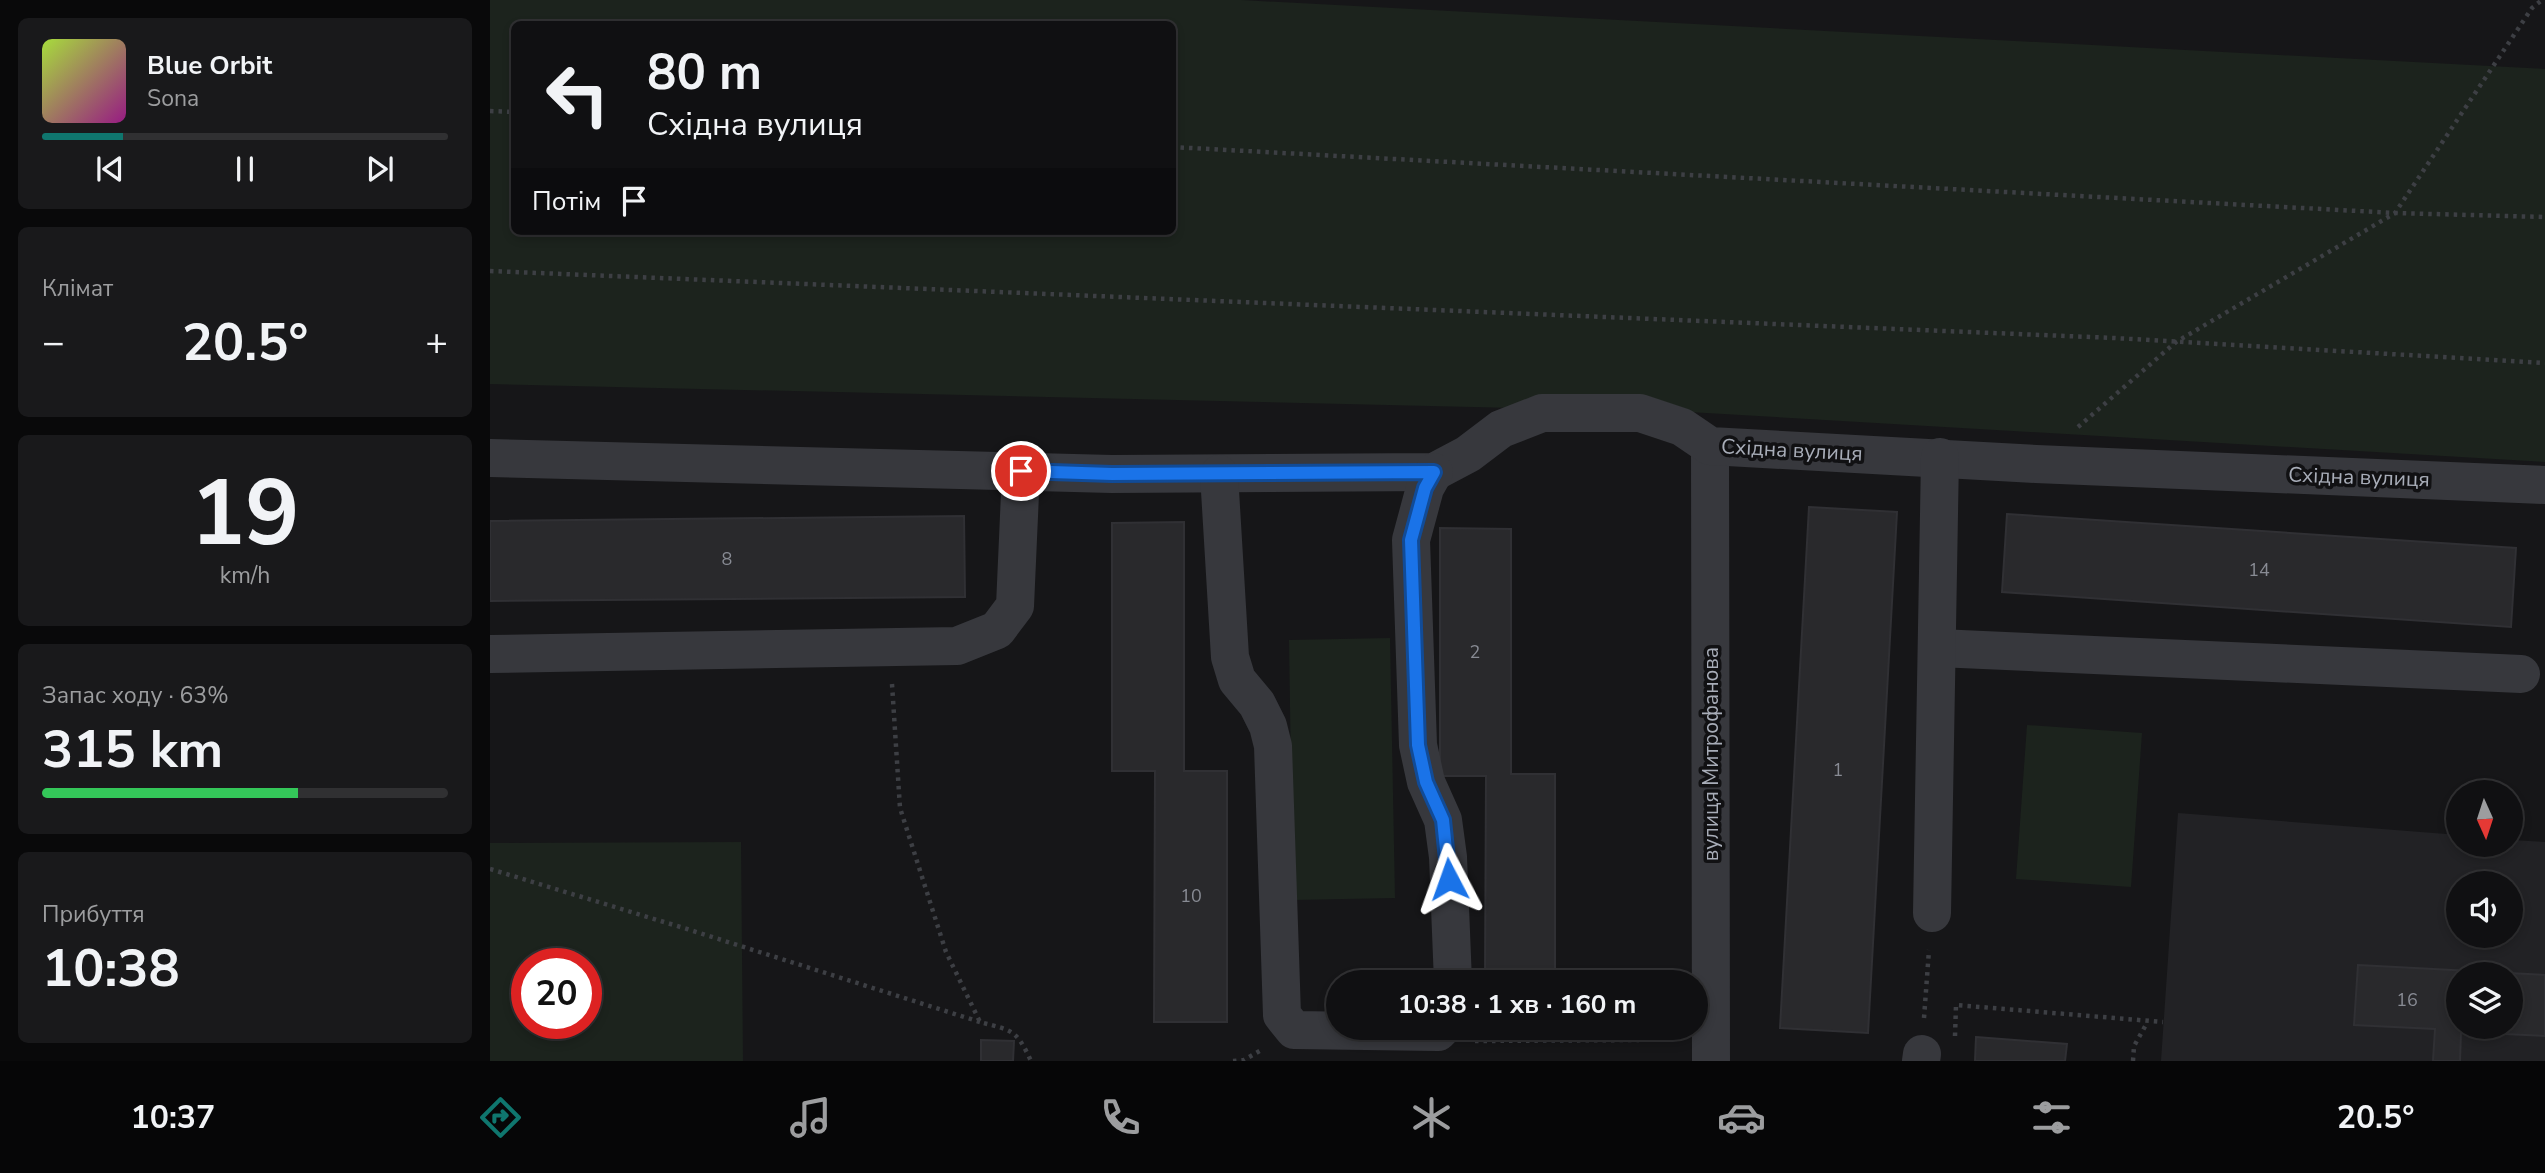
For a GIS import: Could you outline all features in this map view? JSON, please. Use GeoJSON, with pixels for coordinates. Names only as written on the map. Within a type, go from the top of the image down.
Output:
{"type":"FeatureCollection","features":[{"type":"Feature","properties":{"kind":"street","name":"Східна вулиця"},"geometry":{"type":"LineString","coordinates":[[490,458],[1112,474],[1434,472],[1468,454],[1501,429],[1542,413],[1640,413],[1682,427],[1710,446],[2036,464],[2545,485]]}},
{"type":"Feature","properties":{"kind":"street","name":"вулиця Митрофанова"},"geometry":{"type":"LineString","coordinates":[[1710,446],[1711,1061]]}},
{"type":"Feature","properties":{"kind":"street"},"geometry":{"type":"LineString","coordinates":[[1932,913],[1940,457]]}},
{"type":"Feature","properties":{"kind":"street"},"geometry":{"type":"LineString","coordinates":[[490,654],[957,646],[997,630],[1015,606],[1021,471]]}},
{"type":"Feature","properties":{"kind":"street"},"geometry":{"type":"LineString","coordinates":[[1434,472],[1425,488],[1411,540],[1417,731],[1426,782],[1443,820],[1448,857],[1453,970]]}},
{"type":"Feature","properties":{"kind":"street"},"geometry":{"type":"LineString","coordinates":[[1219,474],[1230,657],[1237,680],[1257,704],[1268,726],[1273,746],[1282,1015],[1294,1030],[1326,1030]]}},
{"type":"Feature","properties":{"kind":"street"},"geometry":{"type":"LineString","coordinates":[[1938,648],[2521,674]]}},
{"type":"Feature","properties":{"kind":"path"},"geometry":{"type":"LineString","coordinates":[[2036,464],[2176,342],[2395,213],[2532,8],[2542,0]]}},
{"type":"Feature","properties":{"kind":"path"},"geometry":{"type":"LineString","coordinates":[[490,111],[511,112]]}},
{"type":"Feature","properties":{"kind":"path"},"geometry":{"type":"LineString","coordinates":[[1176,147],[2395,213],[2545,216]]}},
{"type":"Feature","properties":{"kind":"path"},"geometry":{"type":"LineString","coordinates":[[490,271],[2176,342],[2545,363]]}},
{"type":"Feature","properties":{"kind":"path"},"geometry":{"type":"LineString","coordinates":[[890,647],[900,808],[946,952],[980,1022]]}},
{"type":"Feature","properties":{"kind":"path"},"geometry":{"type":"LineString","coordinates":[[490,869],[1011,1031],[1020,1038],[1031,1061]]}},
{"type":"Feature","properties":{"kind":"path"},"geometry":{"type":"LineString","coordinates":[[1932,913],[1932,1054]]}},
{"type":"Feature","properties":{"kind":"path"},"geometry":{"type":"LineString","coordinates":[[1932,1054],[1956,1005],[2147,1023],[2163,1022]]}},
{"type":"Feature","properties":{"kind":"path"},"geometry":{"type":"LineString","coordinates":[[2133,1061],[2134,1046],[2147,1023]]}},
{"type":"Feature","properties":{"kind":"path"},"geometry":{"type":"LineString","coordinates":[[1465,1040],[1639,1040]]}},
{"type":"Feature","properties":{"kind":"shaded area"},"geometry":{"type":"Polygon","coordinates":[[[490,0],[1241,0],[2545,69],[2545,462],[1689,412],[490,384],[490,0]]]}},
{"type":"Feature","properties":{"kind":"shaded area"},"geometry":{"type":"Polygon","coordinates":[[[1390,638],[1395,898],[1293,900],[1289,640],[1390,638]]]}},
{"type":"Feature","properties":{"kind":"shaded area"},"geometry":{"type":"Polygon","coordinates":[[[2027,725],[2142,733],[2131,887],[2016,879],[2027,725]]]}},
{"type":"Feature","properties":{"kind":"shaded area"},"geometry":{"type":"Polygon","coordinates":[[[2178,813],[2446,834],[2446,858],[2524,858],[2524,841],[2545,842],[2545,1061],[2161,1061],[2178,813]]]}},
{"type":"Feature","properties":{"kind":"shaded area"},"geometry":{"type":"Polygon","coordinates":[[[741,842],[743,1061],[490,1061],[490,843],[741,842]]]}},
{"type":"Feature","properties":{"kind":"building"},"geometry":{"type":"Polygon","coordinates":[[[1809,507],[1897,512],[1868,1033],[1780,1028],[1809,507]]]}},
{"type":"Feature","properties":{"kind":"building"},"geometry":{"type":"Polygon","coordinates":[[[2007,514],[2516,548],[2511,627],[2002,592],[2007,514]]]}},
{"type":"Feature","properties":{"kind":"building"},"geometry":{"type":"Polygon","coordinates":[[[964,516],[965,597],[490,601],[490,521],[964,516]]]}},
{"type":"Feature","properties":{"kind":"building"},"geometry":{"type":"Polygon","coordinates":[[[1184,522],[1184,771],[1227,771],[1227,1022],[1154,1022],[1155,771],[1112,771],[1112,523],[1184,522]]]}},
{"type":"Feature","properties":{"kind":"building"},"geometry":{"type":"Polygon","coordinates":[[[1440,528],[1511,529],[1511,774],[1555,774],[1555,970],[1485,970],[1486,776],[1440,776],[1440,528]]]}},
{"type":"Feature","properties":{"kind":"building"},"geometry":{"type":"Polygon","coordinates":[[[2358,965],[2446,970],[2446,1039],[2461,1039],[2460,1061],[2433,1061],[2435,1029],[2354,1025],[2358,965]]]}},
{"type":"Feature","properties":{"kind":"building"},"geometry":{"type":"Polygon","coordinates":[[[2523,974],[2545,975],[2545,1036],[2523,1035],[2523,974]]]}},
{"type":"Feature","properties":{"kind":"building"},"geometry":{"type":"Polygon","coordinates":[[[1976,1037],[2067,1044],[2065,1061],[1975,1061],[1976,1037]]]}},
{"type":"Feature","properties":{"kind":"building"},"geometry":{"type":"Polygon","coordinates":[[[981,1040],[1014,1041],[1013,1061],[981,1061],[981,1040]]]}},
{"type":"Feature","properties":{"kind":"route"},"geometry":{"type":"LineString","coordinates":[[1021,471],[1112,474],[1434,472],[1425,488],[1411,540],[1418,745],[1426,782],[1443,820],[1449,879]]}}]}
